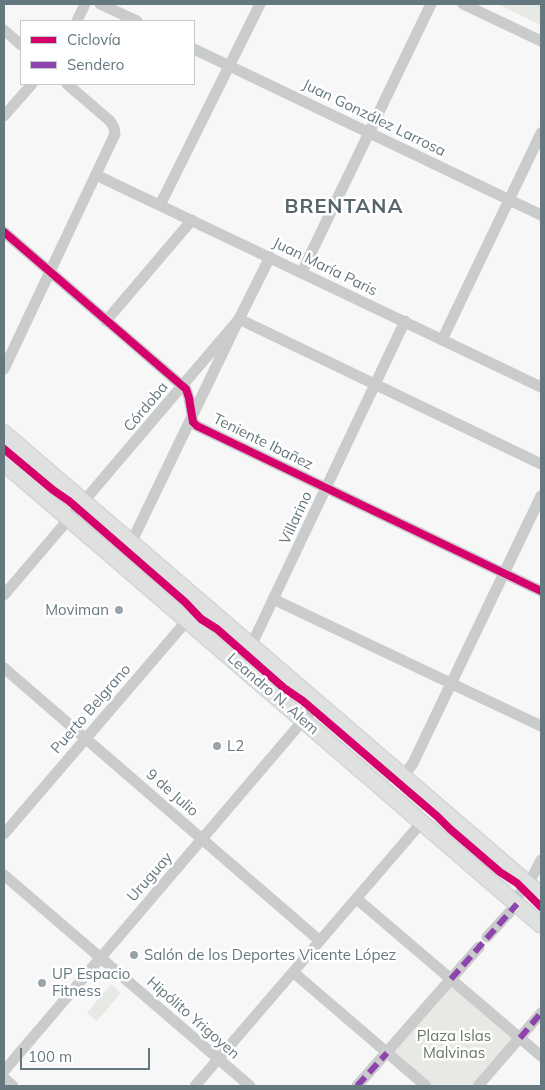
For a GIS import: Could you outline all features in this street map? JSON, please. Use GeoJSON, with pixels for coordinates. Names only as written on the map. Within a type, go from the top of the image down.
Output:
{"type":"FeatureCollection","features":[{"type":"Feature","properties":{"kind":"main road","name":"Leandro N. Alem"},"geometry":{"type":"LineString","coordinates":[[4,433],[541,895]]}},
{"type":"Feature","properties":{"kind":"main road","name":"Leandro N. Alem"},"geometry":{"type":"LineString","coordinates":[[4,463],[541,924]]}},
{"type":"Feature","properties":{"kind":"main road"},"geometry":{"type":"LineString","coordinates":[[399,802],[397,786],[404,776]]}},
{"type":"Feature","properties":{"kind":"main road"},"geometry":{"type":"LineString","coordinates":[[417,818],[428,813],[431,805],[427,797]]}},
{"type":"Feature","properties":{"kind":"street"},"geometry":{"type":"LineString","coordinates":[[78,20],[86,4]]}},
{"type":"Feature","properties":{"kind":"street"},"geometry":{"type":"LineString","coordinates":[[100,4],[135,20]]}},
{"type":"Feature","properties":{"kind":"street"},"geometry":{"type":"LineString","coordinates":[[160,205],[260,4]]}},
{"type":"Feature","properties":{"kind":"street"},"geometry":{"type":"LineString","coordinates":[[302,272],[431,4]]}},
{"type":"Feature","properties":{"kind":"street"},"geometry":{"type":"LineString","coordinates":[[464,4],[541,41]]}},
{"type":"Feature","properties":{"kind":"street"},"geometry":{"type":"LineString","coordinates":[[4,30],[20,44]]}},
{"type":"Feature","properties":{"kind":"street","name":"Juan González Larrosa"},"geometry":{"type":"LineString","coordinates":[[195,49],[541,215]]}},
{"type":"Feature","properties":{"kind":"street"},"geometry":{"type":"LineString","coordinates":[[4,116],[31,85]]}},
{"type":"Feature","properties":{"kind":"street"},"geometry":{"type":"LineString","coordinates":[[4,369],[114,136],[114,128],[110,121],[68,85]]}},
{"type":"Feature","properties":{"kind":"street"},"geometry":{"type":"LineString","coordinates":[[442,340],[541,133]]}},
{"type":"Feature","properties":{"kind":"street","name":"Juan María Paris"},"geometry":{"type":"LineString","coordinates":[[96,174],[541,387]]}},
{"type":"Feature","properties":{"kind":"street"},"geometry":{"type":"LineString","coordinates":[[106,320],[192,220]]}},
{"type":"Feature","properties":{"kind":"street","name":"Teniente Ibañez"},"geometry":{"type":"LineString","coordinates":[[4,232],[182,386],[188,393],[192,416],[197,426],[541,591]]}},
{"type":"Feature","properties":{"kind":"street","name":"Córdoba"},"geometry":{"type":"LineString","coordinates":[[4,595],[239,319],[270,257]]}},
{"type":"Feature","properties":{"kind":"street"},"geometry":{"type":"LineString","coordinates":[[131,543],[239,319],[541,464]]}},
{"type":"Feature","properties":{"kind":"street","name":"Villarino"},"geometry":{"type":"LineString","coordinates":[[251,646],[404,321]]}},
{"type":"Feature","properties":{"kind":"street"},"geometry":{"type":"LineString","coordinates":[[404,776],[413,763],[541,496]]}},
{"type":"Feature","properties":{"kind":"street"},"geometry":{"type":"LineString","coordinates":[[273,599],[541,726]]}},
{"type":"Feature","properties":{"kind":"street","name":"Puerto Belgrano"},"geometry":{"type":"LineString","coordinates":[[4,834],[202,603]]}},
{"type":"Feature","properties":{"kind":"street","name":"9 de Julio"},"geometry":{"type":"LineString","coordinates":[[4,668],[320,941]]}},
{"type":"Feature","properties":{"kind":"street","name":"Uruguay"},"geometry":{"type":"LineString","coordinates":[[4,1071],[318,703]]}},
{"type":"Feature","properties":{"kind":"street"},"geometry":{"type":"LineString","coordinates":[[195,1086],[356,898],[417,818]]}},
{"type":"Feature","properties":{"kind":"street"},"geometry":{"type":"LineString","coordinates":[[487,937],[515,902],[541,860]]}},
{"type":"Feature","properties":{"kind":"street","name":"Hipólito Yrigoyen"},"geometry":{"type":"LineString","coordinates":[[4,875],[250,1086]]}},
{"type":"Feature","properties":{"kind":"street"},"geometry":{"type":"LineString","coordinates":[[356,898],[541,1056]]}},
{"type":"Feature","properties":{"kind":"street"},"geometry":{"type":"LineString","coordinates":[[357,1086],[479,946]]}},
{"type":"Feature","properties":{"kind":"street"},"geometry":{"type":"LineString","coordinates":[[293,972],[426,1086]]}},
{"type":"Feature","properties":{"kind":"street"},"geometry":{"type":"LineString","coordinates":[[478,1086],[541,1013]]}},
{"type":"Feature","properties":{"kind":"street"},"geometry":{"type":"LineString","coordinates":[[4,1078],[13,1086]]}},
{"type":"Feature","properties":{"kind":"green space"},"geometry":{"type":"Polygon","coordinates":[[[497,4],[541,4],[541,25],[497,4]]]}},
{"type":"Feature","properties":{"kind":"green space"},"geometry":{"type":"Polygon","coordinates":[[[4,439],[71,501],[69,506],[65,507],[4,457],[4,439]]]}},
{"type":"Feature","properties":{"kind":"green space"},"geometry":{"type":"Polygon","coordinates":[[[87,513],[190,602],[189,607],[184,609],[81,520],[82,515],[87,513]]]}},
{"type":"Feature","properties":{"kind":"green space"},"geometry":{"type":"Polygon","coordinates":[[[204,613],[306,701],[304,706],[301,709],[197,621],[200,615],[204,613]]]}},
{"type":"Feature","properties":{"kind":"green space"},"geometry":{"type":"Polygon","coordinates":[[[322,714],[392,776],[390,781],[391,789],[315,723],[317,716],[322,714]]]}},
{"type":"Feature","properties":{"kind":"green space"},"geometry":{"type":"Polygon","coordinates":[[[406,788],[426,805],[423,810],[420,811],[401,796],[401,793],[406,788]]]}},
{"type":"Feature","properties":{"kind":"green space"},"geometry":{"type":"Polygon","coordinates":[[[435,812],[517,882],[516,885],[508,888],[433,823],[435,812]]]}},
{"type":"Feature","properties":{"kind":"green space"},"geometry":{"type":"Polygon","coordinates":[[[111,984],[121,993],[97,1021],[87,1013],[111,984]]]}},
{"type":"Feature","properties":{"kind":"green space","name":"Plaza Islas Malvinas"},"geometry":{"type":"Polygon","coordinates":[[[451,986],[512,1037],[513,1040],[472,1086],[433,1086],[394,1051],[451,986]]]}},
{"type":"Feature","properties":{"kind":"marked path"},"geometry":{"type":"LineString","coordinates":[[451,979],[517,904]]}},
{"type":"Feature","properties":{"kind":"marked path"},"geometry":{"type":"LineString","coordinates":[[520,1038],[541,1013]]}},
{"type":"Feature","properties":{"kind":"marked path"},"geometry":{"type":"LineString","coordinates":[[357,1086],[387,1053]]}},
{"type":"Feature","properties":{"kind":"cycle path"},"geometry":{"type":"LineString","coordinates":[[4,232],[186,389],[193,422],[197,426],[541,591]]}},
{"type":"Feature","properties":{"kind":"cycle path"},"geometry":{"type":"LineString","coordinates":[[4,449],[69,501],[185,602],[201,619],[217,629],[284,688],[303,701],[500,872],[517,883],[541,907]]}},
{"type":"Feature","properties":{"kind":"place","name":"Moviman"},"geometry":{"type":"Point","coordinates":[119,610]}},
{"type":"Feature","properties":{"kind":"place","name":"L2"},"geometry":{"type":"Point","coordinates":[217,746]}},
{"type":"Feature","properties":{"kind":"place","name":"Salón de los Deportes Vicente López"},"geometry":{"type":"Point","coordinates":[134,955]}},
{"type":"Feature","properties":{"kind":"place","name":"UP Espacio Fitness"},"geometry":{"type":"Point","coordinates":[42,983]}},
{"type":"Feature","properties":{"kind":"district","name":"BRENTANA"},"geometry":{"type":"Point","coordinates":[344,207]}}]}
